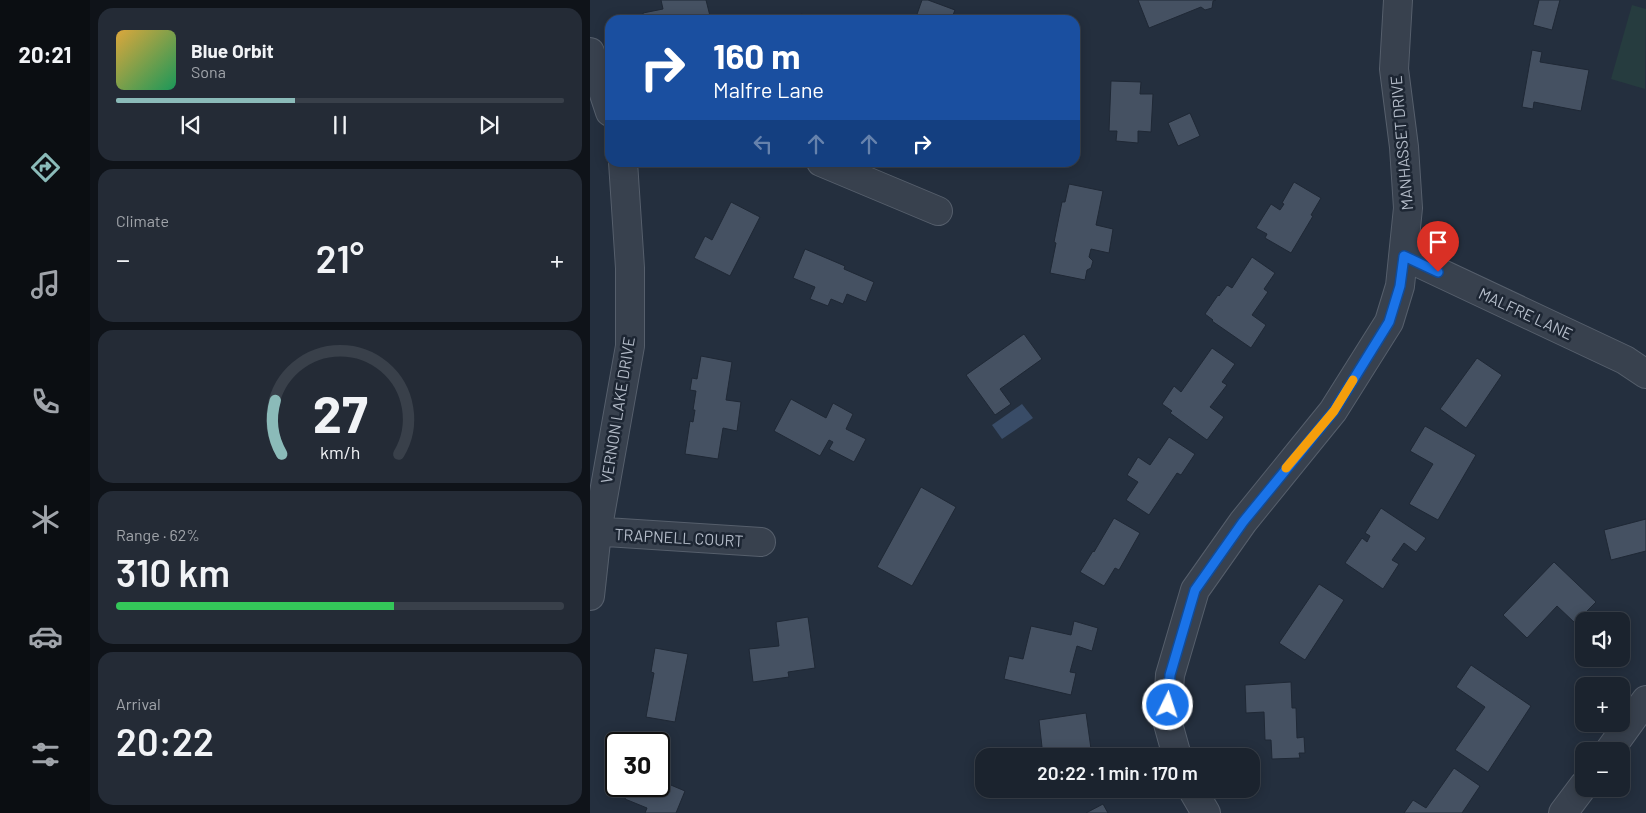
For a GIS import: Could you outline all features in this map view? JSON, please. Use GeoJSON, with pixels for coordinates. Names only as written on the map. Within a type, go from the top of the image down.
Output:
{"type":"FeatureCollection","features":[{"type":"Feature","properties":{"kind":"street","name":"MANHASSET DRIVE"},"geometry":{"type":"LineString","coordinates":[[1175,748],[1168,720],[1170,675],[1195,590],[1243,522],[1334,411],[1389,322],[1400,286],[1408,208],[1404,147],[1394,69],[1398,0]]}},
{"type":"Feature","properties":{"kind":"street"},"geometry":{"type":"LineString","coordinates":[[590,52],[605,97]]}},
{"type":"Feature","properties":{"kind":"street","name":"VERNON LAKE DRIVE"},"geometry":{"type":"LineString","coordinates":[[590,596],[594,532],[630,346],[630,268],[624,203],[623,167]]}},
{"type":"Feature","properties":{"kind":"street"},"geometry":{"type":"LineString","coordinates":[[833,167],[938,211]]}},
{"type":"Feature","properties":{"kind":"street","name":"MALFRE LANE"},"geometry":{"type":"LineString","coordinates":[[1404,256],[1625,360],[1646,374]]}},
{"type":"Feature","properties":{"kind":"street","name":"TRAPNELL COURT"},"geometry":{"type":"LineString","coordinates":[[594,532],[761,542]]}},
{"type":"Feature","properties":{"kind":"street"},"geometry":{"type":"LineString","coordinates":[[1615,742],[1646,700]]}},
{"type":"Feature","properties":{"kind":"street"},"geometry":{"type":"LineString","coordinates":[[1563,813],[1575,797]]}},
{"type":"Feature","properties":{"kind":"street"},"geometry":{"type":"LineString","coordinates":[[1197,798],[1206,813]]}},
{"type":"Feature","properties":{"kind":"green space"},"geometry":{"type":"Polygon","coordinates":[[[1632,5],[1646,9],[1645,89],[1611,79],[1632,5]]]}},
{"type":"Feature","properties":{"kind":"water"},"geometry":{"type":"Polygon","coordinates":[[[1022,404],[1033,418],[1002,439],[992,425],[1022,404]]]}},
{"type":"Feature","properties":{"kind":"building"},"geometry":{"type":"Polygon","coordinates":[[[661,0],[706,0],[710,15],[643,15],[643,13],[663,9],[661,0]]]}},
{"type":"Feature","properties":{"kind":"building"},"geometry":{"type":"Polygon","coordinates":[[[922,0],[928,0],[955,10],[953,15],[917,15],[922,0]]]}},
{"type":"Feature","properties":{"kind":"building"},"geometry":{"type":"Polygon","coordinates":[[[1138,0],[1216,0],[1213,1],[1212,8],[1205,10],[1201,7],[1149,28],[1138,0]]]}},
{"type":"Feature","properties":{"kind":"building"},"geometry":{"type":"Polygon","coordinates":[[[1539,0],[1560,0],[1552,30],[1533,25],[1539,0]]]}},
{"type":"Feature","properties":{"kind":"building"},"geometry":{"type":"Polygon","coordinates":[[[1532,50],[1542,52],[1540,62],[1589,70],[1581,111],[1534,102],[1533,109],[1522,107],[1532,50]]]}},
{"type":"Feature","properties":{"kind":"building"},"geometry":{"type":"Polygon","coordinates":[[[1111,81],[1141,82],[1140,94],[1153,94],[1151,132],[1138,131],[1138,143],[1116,141],[1117,131],[1109,131],[1111,81]]]}},
{"type":"Feature","properties":{"kind":"building"},"geometry":{"type":"Polygon","coordinates":[[[1190,113],[1200,136],[1178,146],[1168,123],[1190,113]]]}},
{"type":"Feature","properties":{"kind":"building"},"geometry":{"type":"Polygon","coordinates":[[[1294,182],[1321,198],[1311,215],[1313,216],[1291,253],[1265,238],[1267,234],[1256,228],[1271,204],[1280,210],[1294,182]]]}},
{"type":"Feature","properties":{"kind":"building"},"geometry":{"type":"Polygon","coordinates":[[[1069,184],[1103,191],[1096,225],[1113,229],[1109,253],[1091,249],[1089,257],[1093,261],[1091,268],[1087,270],[1085,280],[1050,273],[1062,202],[1065,202],[1069,184]]]}},
{"type":"Feature","properties":{"kind":"building"},"geometry":{"type":"Polygon","coordinates":[[[731,202],[760,217],[730,276],[694,258],[705,236],[712,240],[731,202]]]}},
{"type":"Feature","properties":{"kind":"building"},"geometry":{"type":"Polygon","coordinates":[[[805,249],[845,266],[844,269],[874,282],[866,302],[847,294],[843,304],[831,299],[828,306],[810,299],[815,287],[793,278],[805,249]]]}},
{"type":"Feature","properties":{"kind":"building"},"geometry":{"type":"Polygon","coordinates":[[[1252,257],[1275,273],[1264,289],[1268,292],[1252,315],[1266,325],[1251,348],[1205,314],[1227,285],[1232,288],[1252,257]]]}},
{"type":"Feature","properties":{"kind":"building"},"geometry":{"type":"Polygon","coordinates":[[[1024,334],[1042,359],[1000,389],[1011,404],[995,415],[966,375],[1024,334]]]}},
{"type":"Feature","properties":{"kind":"building"},"geometry":{"type":"Polygon","coordinates":[[[1212,348],[1235,364],[1222,382],[1227,385],[1210,407],[1224,417],[1207,440],[1170,413],[1172,411],[1162,404],[1174,386],[1181,392],[1212,348]]]}},
{"type":"Feature","properties":{"kind":"building"},"geometry":{"type":"Polygon","coordinates":[[[701,356],[732,362],[726,400],[741,402],[737,431],[723,428],[718,459],[685,454],[690,421],[693,422],[695,410],[693,410],[696,391],[690,390],[692,378],[697,379],[701,356]]]}},
{"type":"Feature","properties":{"kind":"building"},"geometry":{"type":"Polygon","coordinates":[[[1477,358],[1502,375],[1466,428],[1440,409],[1477,358]]]}},
{"type":"Feature","properties":{"kind":"building"},"geometry":{"type":"Polygon","coordinates":[[[791,399],[826,418],[833,403],[853,414],[846,429],[866,439],[854,462],[829,449],[833,442],[829,440],[820,456],[774,431],[791,399]]]}},
{"type":"Feature","properties":{"kind":"building"},"geometry":{"type":"Polygon","coordinates":[[[1425,426],[1476,455],[1438,520],[1409,504],[1433,464],[1410,451],[1425,426]]]}},
{"type":"Feature","properties":{"kind":"building"},"geometry":{"type":"Polygon","coordinates":[[[1169,437],[1195,454],[1181,475],[1177,473],[1149,515],[1126,500],[1138,482],[1127,475],[1138,457],[1150,465],[1169,437]]]}},
{"type":"Feature","properties":{"kind":"building"},"geometry":{"type":"Polygon","coordinates":[[[921,487],[956,507],[912,586],[877,567],[921,487]]]}},
{"type":"Feature","properties":{"kind":"building"},"geometry":{"type":"Polygon","coordinates":[[[1381,508],[1426,538],[1416,552],[1404,543],[1392,560],[1399,564],[1383,589],[1345,563],[1362,538],[1367,542],[1370,536],[1365,533],[1381,508]]]}},
{"type":"Feature","properties":{"kind":"building"},"geometry":{"type":"Polygon","coordinates":[[[1114,518],[1140,533],[1119,570],[1115,568],[1104,586],[1080,572],[1114,518]]]}},
{"type":"Feature","properties":{"kind":"building"},"geometry":{"type":"Polygon","coordinates":[[[1646,519],[1646,551],[1611,560],[1604,530],[1646,519]]]}},
{"type":"Feature","properties":{"kind":"building"},"geometry":{"type":"Polygon","coordinates":[[[1554,562],[1596,602],[1586,612],[1575,612],[1575,623],[1557,606],[1527,638],[1503,615],[1554,562]]]}},
{"type":"Feature","properties":{"kind":"building"},"geometry":{"type":"Polygon","coordinates":[[[1319,584],[1344,600],[1305,660],[1279,643],[1319,584]]]}},
{"type":"Feature","properties":{"kind":"building"},"geometry":{"type":"Polygon","coordinates":[[[808,617],[815,668],[788,672],[789,677],[753,682],[749,649],[779,646],[776,622],[808,617]]]}},
{"type":"Feature","properties":{"kind":"building"},"geometry":{"type":"Polygon","coordinates":[[[1074,621],[1098,628],[1092,651],[1077,646],[1070,672],[1076,673],[1071,695],[1004,679],[1009,656],[1023,659],[1031,626],[1071,635],[1074,621]]]}},
{"type":"Feature","properties":{"kind":"building"},"geometry":{"type":"Polygon","coordinates":[[[655,648],[688,654],[675,722],[646,717],[654,673],[651,672],[655,648]]]}},
{"type":"Feature","properties":{"kind":"building"},"geometry":{"type":"Polygon","coordinates":[[[1471,665],[1531,706],[1488,772],[1455,750],[1485,707],[1456,687],[1471,665]]]}},
{"type":"Feature","properties":{"kind":"building"},"geometry":{"type":"Polygon","coordinates":[[[1291,682],[1292,708],[1296,708],[1297,738],[1304,737],[1305,753],[1299,753],[1300,758],[1272,759],[1271,740],[1265,740],[1264,712],[1246,713],[1245,685],[1291,682]]]}},
{"type":"Feature","properties":{"kind":"building"},"geometry":{"type":"Polygon","coordinates":[[[1086,713],[1091,748],[1037,748],[1042,747],[1039,720],[1086,713]]]}},
{"type":"Feature","properties":{"kind":"building"},"geometry":{"type":"Polygon","coordinates":[[[1454,768],[1480,786],[1462,813],[1404,813],[1413,800],[1426,808],[1454,768]]]}},
{"type":"Feature","properties":{"kind":"building"},"geometry":{"type":"Polygon","coordinates":[[[670,785],[685,791],[676,813],[645,813],[647,808],[625,799],[626,797],[670,797],[670,785]]]}},
{"type":"Feature","properties":{"kind":"building"},"geometry":{"type":"Polygon","coordinates":[[[1103,804],[1108,813],[1086,813],[1103,804]]]}},
{"type":"Feature","properties":{"kind":"slow traffic"},"geometry":{"type":"LineString","coordinates":[[1286,468],[1334,411],[1353,380]]}},
{"type":"Feature","properties":{"kind":"route"},"geometry":{"type":"LineString","coordinates":[[1168,705],[1170,675],[1195,590],[1243,522],[1334,411],[1389,322],[1400,286],[1404,256],[1438,272]]}}]}
